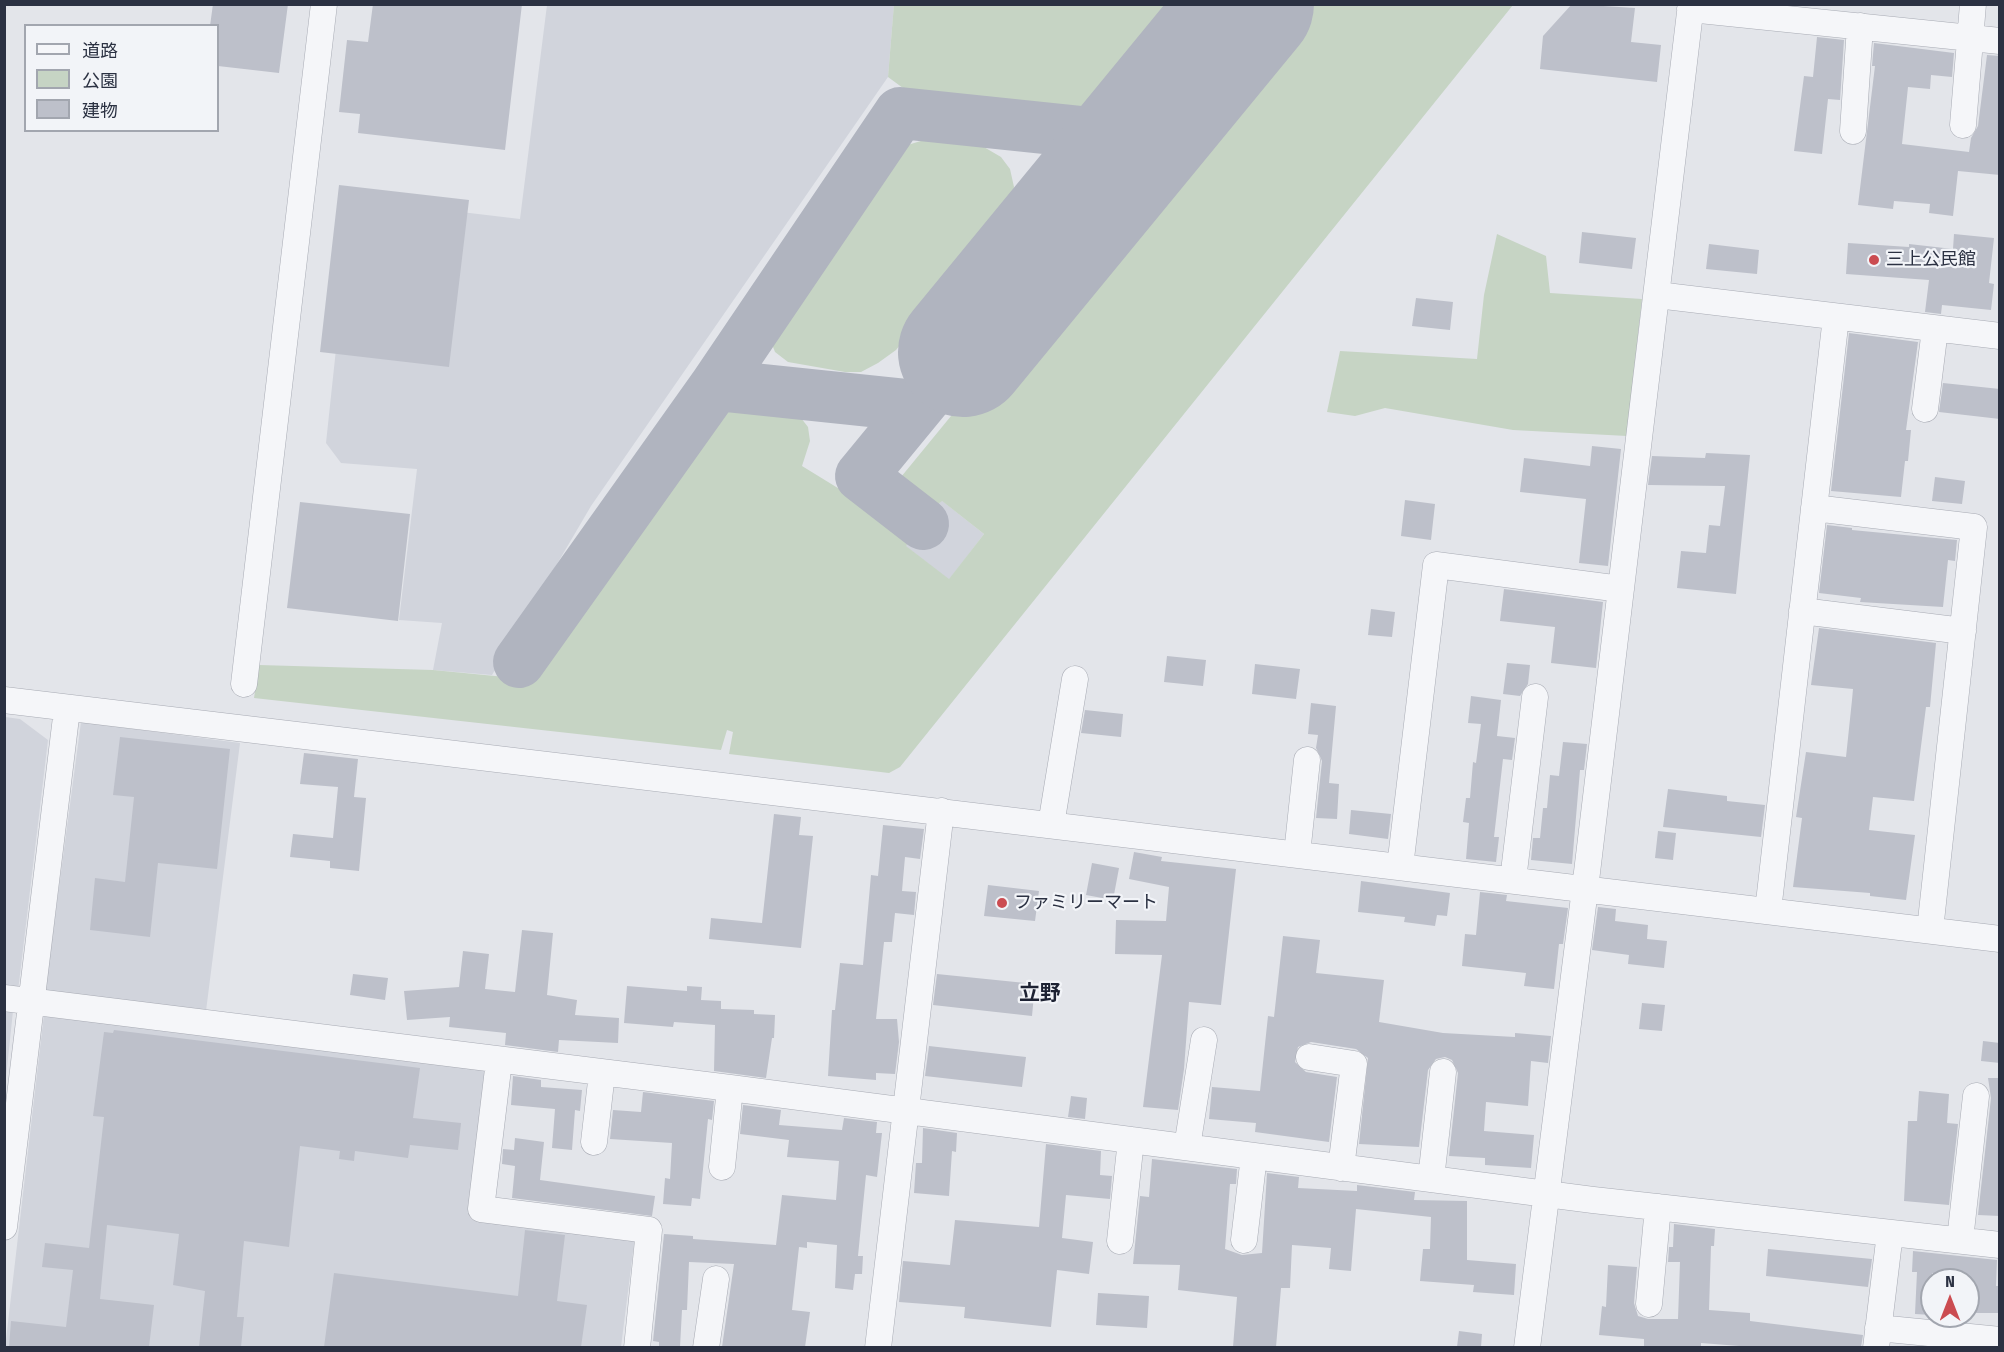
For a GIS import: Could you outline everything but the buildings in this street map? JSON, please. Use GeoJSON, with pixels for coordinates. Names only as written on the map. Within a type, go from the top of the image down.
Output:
{"type":"FeatureCollection","features":[{"type":"Feature","properties":{"kind":"street"},"geometry":{"type":"LineString","coordinates":[[244,684],[324,4]]}},
{"type":"Feature","properties":{"kind":"street"},"geometry":{"type":"LineString","coordinates":[[1964,125],[1973,4]]}},
{"type":"Feature","properties":{"kind":"street"},"geometry":{"type":"LineString","coordinates":[[1527,1347],[1585,889],[1690,7],[2000,41]]}},
{"type":"Feature","properties":{"kind":"street"},"geometry":{"type":"LineString","coordinates":[[1852,131],[1860,26]]}},
{"type":"Feature","properties":{"kind":"street"},"geometry":{"type":"LineString","coordinates":[[1657,295],[2000,336]]}},
{"type":"Feature","properties":{"kind":"street"},"geometry":{"type":"LineString","coordinates":[[1768,911],[1836,317]]}},
{"type":"Feature","properties":{"kind":"street"},"geometry":{"type":"LineString","coordinates":[[1925,409],[1935,328]]}},
{"type":"Feature","properties":{"kind":"street"},"geometry":{"type":"LineString","coordinates":[[1814,508],[1974,527],[1930,930]]}},
{"type":"Feature","properties":{"kind":"street"},"geometry":{"type":"LineString","coordinates":[[1400,867],[1436,565],[1621,589]]}},
{"type":"Feature","properties":{"kind":"street"},"geometry":{"type":"LineString","coordinates":[[1802,611],[1963,631]]}},
{"type":"Feature","properties":{"kind":"street"},"geometry":{"type":"LineString","coordinates":[[1051,825],[1075,680]]}},
{"type":"Feature","properties":{"kind":"street"},"geometry":{"type":"LineString","coordinates":[[1513,880],[1535,697]]}},
{"type":"Feature","properties":{"kind":"street"},"geometry":{"type":"LineString","coordinates":[[4,700],[2000,939]]}},
{"type":"Feature","properties":{"kind":"street"},"geometry":{"type":"LineString","coordinates":[[4,1227],[67,709]]}},
{"type":"Feature","properties":{"kind":"street"},"geometry":{"type":"LineString","coordinates":[[1297,854],[1307,760]]}},
{"type":"Feature","properties":{"kind":"street"},"geometry":{"type":"LineString","coordinates":[[878,1347],[941,811]]}},
{"type":"Feature","properties":{"kind":"street"},"geometry":{"type":"LineString","coordinates":[[4,998],[905,1110],[1341,1168],[1658,1207],[2000,1245]]}},
{"type":"Feature","properties":{"kind":"street"},"geometry":{"type":"LineString","coordinates":[[1187,1148],[1204,1040]]}},
{"type":"Feature","properties":{"kind":"street"},"geometry":{"type":"LineString","coordinates":[[1309,1057],[1354,1064],[1341,1168]]}},
{"type":"Feature","properties":{"kind":"street"},"geometry":{"type":"LineString","coordinates":[[499,1061],[481,1209],[649,1230],[637,1347]]}},
{"type":"Feature","properties":{"kind":"street"},"geometry":{"type":"LineString","coordinates":[[1431,1179],[1443,1072]]}},
{"type":"Feature","properties":{"kind":"street"},"geometry":{"type":"LineString","coordinates":[[594,1142],[602,1073]]}},
{"type":"Feature","properties":{"kind":"street"},"geometry":{"type":"LineString","coordinates":[[722,1167],[730,1088]]}},
{"type":"Feature","properties":{"kind":"street"},"geometry":{"type":"LineString","coordinates":[[1960,1240],[1976,1096]]}},
{"type":"Feature","properties":{"kind":"street"},"geometry":{"type":"LineString","coordinates":[[1120,1242],[1131,1140]]}},
{"type":"Feature","properties":{"kind":"street"},"geometry":{"type":"LineString","coordinates":[[1244,1240],[1254,1156]]}},
{"type":"Feature","properties":{"kind":"street"},"geometry":{"type":"LineString","coordinates":[[1649,1305],[1658,1207]]}},
{"type":"Feature","properties":{"kind":"street"},"geometry":{"type":"LineString","coordinates":[[1890,1233],[1877,1337],[2000,1340]]}},
{"type":"Feature","properties":{"kind":"street"},"geometry":{"type":"LineString","coordinates":[[706,1347],[716,1279]]}},
{"type":"Feature","properties":{"kind":"shaded area"},"geometry":{"type":"Polygon","coordinates":[[[547,5],[894,5],[888,77],[591,506],[492,675],[433,670],[442,623],[399,620],[417,469],[341,463],[326,443],[352,199],[520,219],[547,5]]]}},
{"type":"Feature","properties":{"kind":"shaded area"},"geometry":{"type":"Polygon","coordinates":[[[941,500],[984,534],[949,580],[905,546],[941,500]]]}},
{"type":"Feature","properties":{"kind":"shaded area"},"geometry":{"type":"Polygon","coordinates":[[[5,717],[20,719],[48,740],[18,991],[5,990],[5,717]]]}},
{"type":"Feature","properties":{"kind":"shaded area"},"geometry":{"type":"Polygon","coordinates":[[[81,722],[240,743],[206,1011],[45,992],[81,722]]]}},
{"type":"Feature","properties":{"kind":"shaded area"},"geometry":{"type":"Polygon","coordinates":[[[5,1010],[13,1011],[5,1087],[5,1010]]]}},
{"type":"Feature","properties":{"kind":"shaded area"},"geometry":{"type":"Polygon","coordinates":[[[44,1014],[487,1066],[471,1215],[635,1236],[621,1347],[5,1348],[44,1014]]]}},
{"type":"Feature","properties":{"kind":"green space"},"geometry":{"type":"Polygon","coordinates":[[[894,4],[1179,5],[1109,91],[1080,107],[1067,107],[919,92],[903,88],[888,77],[894,4]]]}},
{"type":"Feature","properties":{"kind":"green space"},"geometry":{"type":"Polygon","coordinates":[[[1288,5],[1513,5],[900,767],[889,773],[729,754],[733,732],[727,730],[721,750],[254,698],[259,665],[433,670],[526,679],[690,441],[707,423],[727,411],[751,408],[785,411],[801,418],[808,427],[810,441],[802,466],[872,509],[911,539],[906,546],[949,579],[984,534],[942,501],[938,504],[901,477],[1288,5]]]}},
{"type":"Feature","properties":{"kind":"green space"},"geometry":{"type":"Polygon","coordinates":[[[924,140],[977,143],[1001,157],[1010,169],[1014,187],[1011,202],[1004,216],[896,350],[878,363],[861,372],[845,372],[788,362],[775,352],[770,339],[774,320],[887,156],[901,147],[924,140]]]}},
{"type":"Feature","properties":{"kind":"green space"},"geometry":{"type":"Polygon","coordinates":[[[1497,234],[1546,256],[1550,293],[1642,299],[1627,436],[1513,430],[1385,408],[1355,416],[1327,412],[1340,351],[1477,359],[1484,295],[1497,234]]]}},
{"type":"Feature","properties":{"kind":"taxiway"},"geometry":{"type":"LineString","coordinates":[[519,662],[716,385],[900,113],[1139,138]]}},
{"type":"Feature","properties":{"kind":"taxiway"},"geometry":{"type":"LineString","coordinates":[[923,524],[861,476],[963,352]]}},
{"type":"Feature","properties":{"kind":"taxiway"},"geometry":{"type":"LineString","coordinates":[[716,385],[917,406]]}},
{"type":"Feature","properties":{"kind":"runway"},"geometry":{"type":"LineString","coordinates":[[963,352],[1249,4]]}},
{"type":"Feature","properties":{"kind":"place","name":"三上公民館"},"geometry":{"type":"Point","coordinates":[1874,260]}},
{"type":"Feature","properties":{"kind":"place","name":"ファミリーマート"},"geometry":{"type":"Point","coordinates":[1002,903]}},
{"type":"Feature","properties":{"kind":"district","name":"立野"},"geometry":{"type":"Point","coordinates":[1040,994]}}]}
